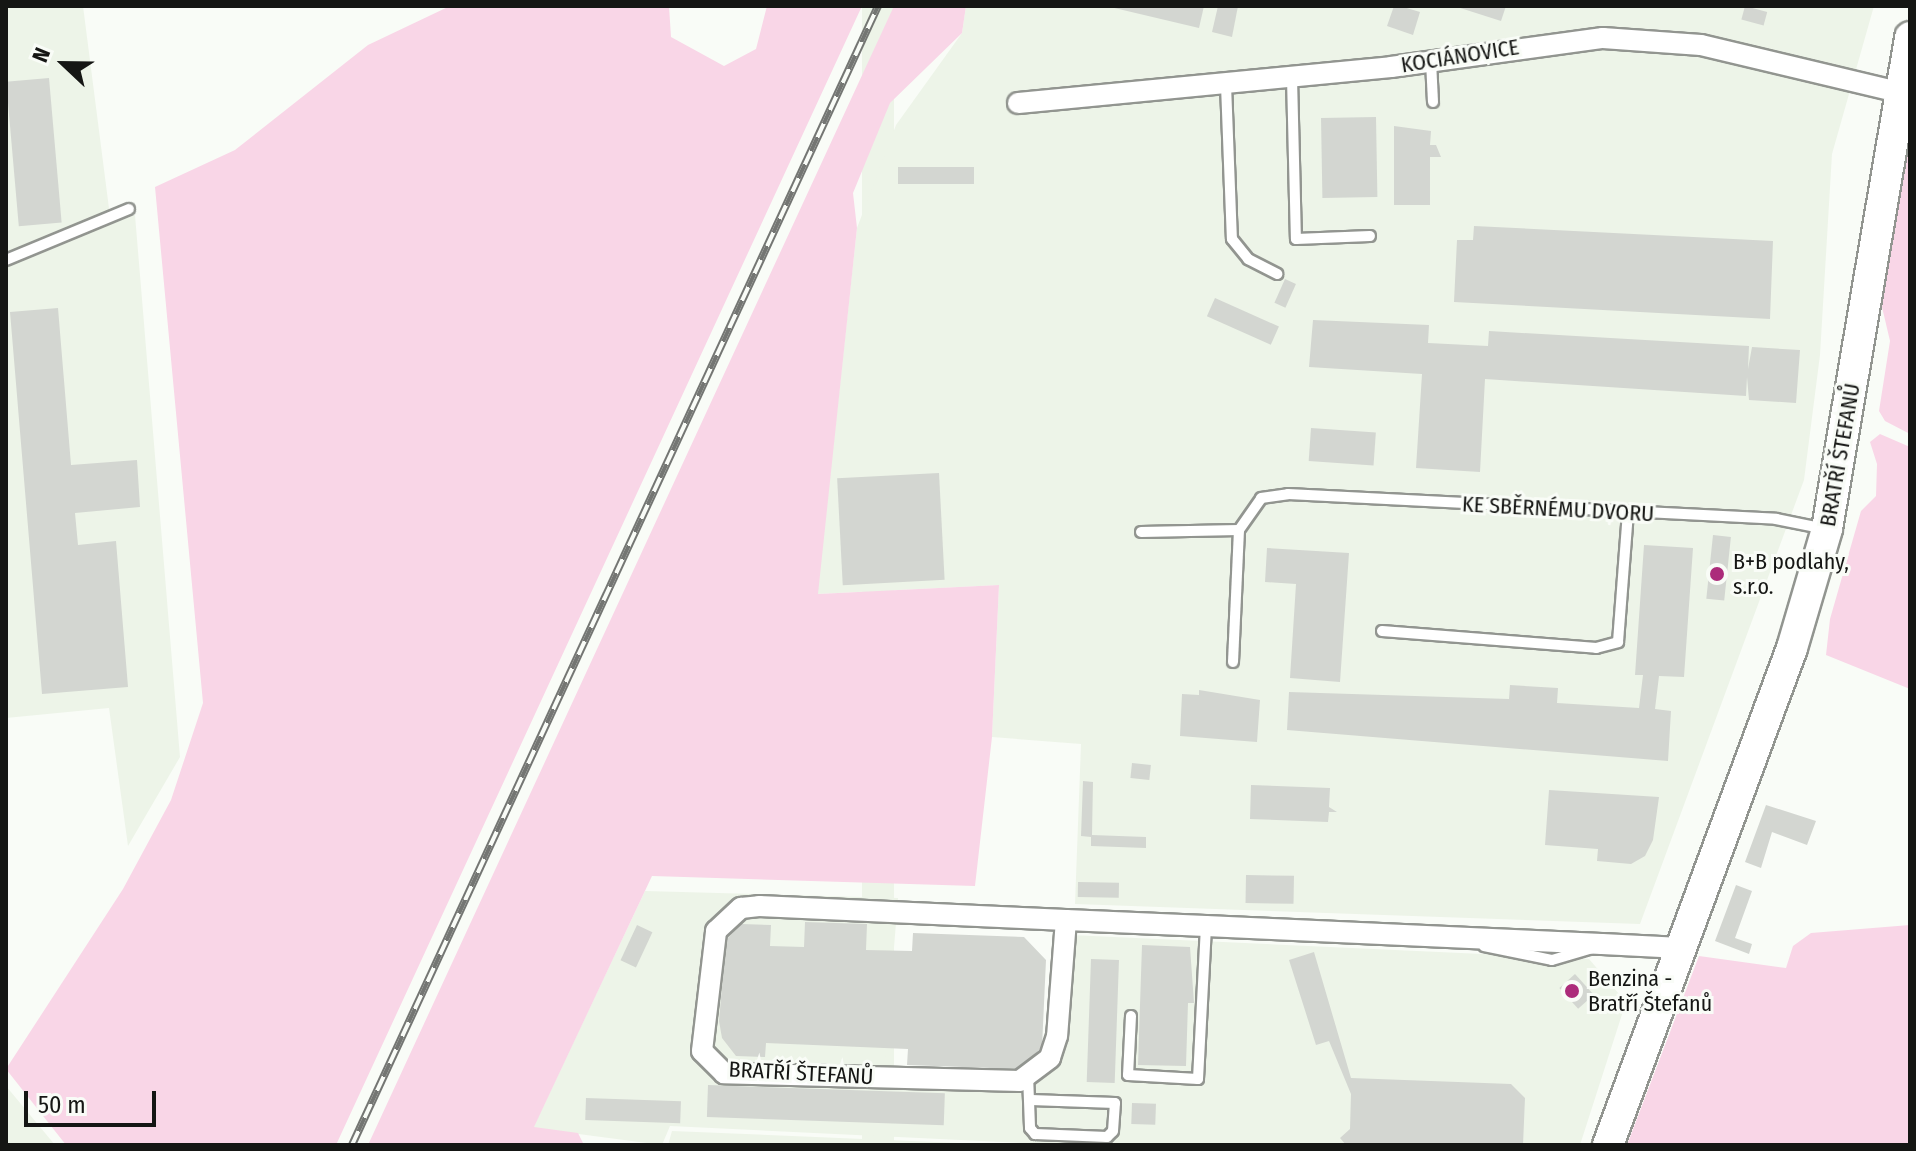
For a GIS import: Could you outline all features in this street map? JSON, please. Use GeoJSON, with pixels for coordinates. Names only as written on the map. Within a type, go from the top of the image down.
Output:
{"type":"FeatureCollection","features":[{"type":"Feature","properties":{"kind":"main road","name":"BRATŘÍ ŠTEFANŮ"},"geometry":{"type":"LineString","coordinates":[[1608,1145],[1792,648],[1827,529],[1845,446],[1898,92],[1910,37]]}},
{"type":"Feature","properties":{"kind":"street","name":"KOCIÁNOVICE"},"geometry":{"type":"LineString","coordinates":[[1018,103],[1292,78],[1431,61],[1566,39],[1642,39],[1750,54],[1898,92]]}},
{"type":"Feature","properties":{"kind":"street","name":"BRATŘÍ ŠTEFANŮ"},"geometry":{"type":"LineString","coordinates":[[1028,1075],[1020,1081],[724,1073],[702,1051],[712,943],[726,919],[759,906],[1681,948]]}},
{"type":"Feature","properties":{"kind":"street"},"geometry":{"type":"LineString","coordinates":[[1028,1075],[1050,1058],[1057,1036],[1066,920]]}},
{"type":"Feature","properties":{"kind":"lane"},"geometry":{"type":"LineString","coordinates":[[1431,61],[1433,102]]}},
{"type":"Feature","properties":{"kind":"lane"},"geometry":{"type":"LineString","coordinates":[[1292,78],[1296,239],[1370,236]]}},
{"type":"Feature","properties":{"kind":"lane"},"geometry":{"type":"LineString","coordinates":[[1226,85],[1232,239],[1248,259],[1277,274]]}},
{"type":"Feature","properties":{"kind":"lane"},"geometry":{"type":"LineString","coordinates":[[6,260],[129,209]]}},
{"type":"Feature","properties":{"kind":"lane","name":"KE SBĚRNÉMU DVORU"},"geometry":{"type":"LineString","coordinates":[[1239,530],[1261,498],[1288,494],[1776,519],[1827,529]]}},
{"type":"Feature","properties":{"kind":"lane"},"geometry":{"type":"LineString","coordinates":[[1382,631],[1596,648],[1618,642],[1628,513]]}},
{"type":"Feature","properties":{"kind":"lane"},"geometry":{"type":"LineString","coordinates":[[1141,532],[1239,530],[1233,662]]}},
{"type":"Feature","properties":{"kind":"lane"},"geometry":{"type":"LineString","coordinates":[[1131,1016],[1128,1075],[1198,1079],[1206,926]]}},
{"type":"Feature","properties":{"kind":"lane"},"geometry":{"type":"LineString","coordinates":[[1028,1075],[1030,1128],[1035,1134],[1107,1137],[1113,1131],[1115,1103],[1031,1100]]}},
{"type":"Feature","properties":{"kind":"shaded area"},"geometry":{"type":"Polygon","coordinates":[[[6,6],[83,6],[111,224],[135,215],[180,757],[128,846],[109,708],[6,718],[6,6]]]}},
{"type":"Feature","properties":{"kind":"shaded area"},"geometry":{"type":"Polygon","coordinates":[[[450,6],[669,6],[671,37],[724,66],[756,49],[767,6],[862,6],[336,1145],[66,1145],[6,1069],[123,889],[171,800],[203,703],[155,187],[235,150],[368,45],[450,6]]]}},
{"type":"Feature","properties":{"kind":"shaded area"},"geometry":{"type":"Polygon","coordinates":[[[862,6],[894,6],[894,1145],[862,1145],[862,6]]]}},
{"type":"Feature","properties":{"kind":"shaded area"},"geometry":{"type":"Polygon","coordinates":[[[894,6],[966,6],[962,33],[890,103],[853,193],[857,228],[818,594],[999,585],[992,737],[975,886],[652,876],[534,1127],[578,1133],[584,1145],[368,1145],[894,6]]]}},
{"type":"Feature","properties":{"kind":"shaded area"},"geometry":{"type":"Polygon","coordinates":[[[966,6],[1874,6],[1832,154],[1820,355],[1804,480],[1640,924],[1075,904],[1081,744],[992,737],[999,585],[817,594],[857,228],[896,125],[962,33],[966,6]]]}},
{"type":"Feature","properties":{"kind":"shaded area"},"geometry":{"type":"Polygon","coordinates":[[[1910,131],[1910,434],[1885,421],[1879,411],[1890,341],[1882,307],[1910,131]]]}},
{"type":"Feature","properties":{"kind":"shaded area"},"geometry":{"type":"Polygon","coordinates":[[[1880,434],[1910,447],[1910,689],[1826,655],[1830,619],[1861,511],[1876,496],[1877,464],[1870,442],[1880,434]]]}},
{"type":"Feature","properties":{"kind":"shaded area"},"geometry":{"type":"Polygon","coordinates":[[[645,891],[898,898],[883,1084],[1001,1091],[1048,1073],[1061,1055],[1071,935],[1589,959],[1626,1002],[1580,1145],[1064,1145],[670,1126],[662,1145],[533,1128],[645,891]]]}},
{"type":"Feature","properties":{"kind":"shaded area"},"geometry":{"type":"Polygon","coordinates":[[[1910,925],[1910,1145],[1627,1145],[1699,956],[1786,968],[1793,946],[1811,933],[1910,925]]]}},
{"type":"Feature","properties":{"kind":"shaded area"},"geometry":{"type":"Polygon","coordinates":[[[6,1086],[55,1145],[6,1145],[6,1086]]]}},
{"type":"Feature","properties":{"kind":"shaded area"},"geometry":{"type":"Polygon","coordinates":[[[672,1131],[1006,1145],[668,1145],[672,1131]]]}},
{"type":"Feature","properties":{"kind":"building"},"geometry":{"type":"Polygon","coordinates":[[[1106,6],[1204,6],[1199,28],[1106,6]]]}},
{"type":"Feature","properties":{"kind":"building"},"geometry":{"type":"Polygon","coordinates":[[[1218,6],[1238,6],[1232,37],[1212,32],[1218,6]]]}},
{"type":"Feature","properties":{"kind":"building"},"geometry":{"type":"Polygon","coordinates":[[[1394,6],[1420,12],[1413,35],[1387,26],[1394,6]]]}},
{"type":"Feature","properties":{"kind":"building"},"geometry":{"type":"Polygon","coordinates":[[[1454,6],[1506,6],[1501,21],[1454,6]]]}},
{"type":"Feature","properties":{"kind":"building"},"geometry":{"type":"Polygon","coordinates":[[[1745,6],[1767,12],[1764,25],[1741,20],[1745,6]]]}},
{"type":"Feature","properties":{"kind":"building"},"geometry":{"type":"Polygon","coordinates":[[[49,78],[62,222],[19,226],[6,82],[49,78]]]}},
{"type":"Feature","properties":{"kind":"building"},"geometry":{"type":"Polygon","coordinates":[[[1376,117],[1377,197],[1322,198],[1321,118],[1376,117]]]}},
{"type":"Feature","properties":{"kind":"building"},"geometry":{"type":"Polygon","coordinates":[[[1394,126],[1431,131],[1430,145],[1436,145],[1441,157],[1430,157],[1430,205],[1394,205],[1394,126]]]}},
{"type":"Feature","properties":{"kind":"building"},"geometry":{"type":"Polygon","coordinates":[[[898,167],[974,167],[974,184],[898,184],[898,167]]]}},
{"type":"Feature","properties":{"kind":"building"},"geometry":{"type":"Polygon","coordinates":[[[1474,226],[1773,241],[1770,319],[1454,302],[1457,240],[1473,240],[1474,226]]]}},
{"type":"Feature","properties":{"kind":"building"},"geometry":{"type":"Polygon","coordinates":[[[1285,279],[1296,284],[1285,308],[1274,303],[1285,279]]]}},
{"type":"Feature","properties":{"kind":"building"},"geometry":{"type":"Polygon","coordinates":[[[1215,298],[1279,326],[1271,345],[1207,316],[1215,298]]]}},
{"type":"Feature","properties":{"kind":"building"},"geometry":{"type":"Polygon","coordinates":[[[58,308],[71,465],[137,460],[140,507],[75,513],[78,545],[116,541],[128,687],[42,694],[10,312],[58,308]]]}},
{"type":"Feature","properties":{"kind":"building"},"geometry":{"type":"Polygon","coordinates":[[[1313,320],[1429,325],[1428,343],[1488,346],[1489,331],[1749,346],[1748,369],[1752,347],[1800,350],[1796,403],[1749,400],[1747,377],[1746,396],[1485,379],[1480,472],[1416,468],[1422,374],[1309,367],[1313,320]]]}},
{"type":"Feature","properties":{"kind":"building"},"geometry":{"type":"Polygon","coordinates":[[[1311,428],[1376,433],[1374,465],[1309,461],[1311,428]]]}},
{"type":"Feature","properties":{"kind":"building"},"geometry":{"type":"Polygon","coordinates":[[[939,473],[945,580],[843,585],[837,478],[939,473]]]}},
{"type":"Feature","properties":{"kind":"building"},"geometry":{"type":"Polygon","coordinates":[[[1713,535],[1731,537],[1724,601],[1706,599],[1713,535]]]}},
{"type":"Feature","properties":{"kind":"building"},"geometry":{"type":"Polygon","coordinates":[[[1644,545],[1693,548],[1684,677],[1659,676],[1655,709],[1671,711],[1668,761],[1287,730],[1289,692],[1509,699],[1510,685],[1558,688],[1557,703],[1639,708],[1643,675],[1635,675],[1644,545]]]}},
{"type":"Feature","properties":{"kind":"building"},"geometry":{"type":"Polygon","coordinates":[[[1267,548],[1349,553],[1340,682],[1290,678],[1296,584],[1265,582],[1267,548]]]}},
{"type":"Feature","properties":{"kind":"building"},"geometry":{"type":"Polygon","coordinates":[[[1199,690],[1260,700],[1257,742],[1180,736],[1182,694],[1199,695],[1199,690]]]}},
{"type":"Feature","properties":{"kind":"building"},"geometry":{"type":"Polygon","coordinates":[[[1132,763],[1151,765],[1149,780],[1130,778],[1132,763]]]}},
{"type":"Feature","properties":{"kind":"building"},"geometry":{"type":"Polygon","coordinates":[[[1083,781],[1093,782],[1092,835],[1146,837],[1146,848],[1091,846],[1091,837],[1081,836],[1083,781]]]}},
{"type":"Feature","properties":{"kind":"building"},"geometry":{"type":"Polygon","coordinates":[[[1251,785],[1330,788],[1329,807],[1337,812],[1329,812],[1328,822],[1250,819],[1251,785]]]}},
{"type":"Feature","properties":{"kind":"building"},"geometry":{"type":"Polygon","coordinates":[[[1549,790],[1659,797],[1653,840],[1645,856],[1631,864],[1597,861],[1598,849],[1545,845],[1549,790]]]}},
{"type":"Feature","properties":{"kind":"building"},"geometry":{"type":"Polygon","coordinates":[[[1766,805],[1816,821],[1807,845],[1772,832],[1761,868],[1745,862],[1766,805]]]}},
{"type":"Feature","properties":{"kind":"building"},"geometry":{"type":"Polygon","coordinates":[[[1246,875],[1294,876],[1294,904],[1246,903],[1246,875]]]}},
{"type":"Feature","properties":{"kind":"building"},"geometry":{"type":"Polygon","coordinates":[[[1078,882],[1119,883],[1119,898],[1078,897],[1078,882]]]}},
{"type":"Feature","properties":{"kind":"building"},"geometry":{"type":"Polygon","coordinates":[[[1736,885],[1752,891],[1735,938],[1752,944],[1749,954],[1715,941],[1736,885]]]}},
{"type":"Feature","properties":{"kind":"building"},"geometry":{"type":"Polygon","coordinates":[[[805,922],[867,924],[866,950],[912,951],[913,933],[1024,937],[1046,960],[1042,1047],[1019,1069],[907,1065],[908,1049],[766,1043],[765,1057],[736,1056],[722,1038],[719,1021],[726,940],[741,924],[771,925],[770,946],[804,947],[805,922]]]}},
{"type":"Feature","properties":{"kind":"building"},"geometry":{"type":"Polygon","coordinates":[[[637,925],[652,932],[636,968],[621,960],[637,925]]]}},
{"type":"Feature","properties":{"kind":"building"},"geometry":{"type":"Polygon","coordinates":[[[1142,945],[1190,947],[1194,1003],[1188,1003],[1186,1066],[1138,1065],[1142,945]]]}},
{"type":"Feature","properties":{"kind":"building"},"geometry":{"type":"Polygon","coordinates":[[[1314,952],[1351,1078],[1511,1084],[1525,1098],[1523,1145],[1346,1145],[1340,1138],[1350,1129],[1351,1094],[1329,1041],[1316,1045],[1289,960],[1314,952]]]}},
{"type":"Feature","properties":{"kind":"building"},"geometry":{"type":"Polygon","coordinates":[[[1091,959],[1119,960],[1115,1083],[1087,1082],[1091,959]]]}},
{"type":"Feature","properties":{"kind":"building"},"geometry":{"type":"Polygon","coordinates":[[[1575,974],[1594,995],[1578,1009],[1559,988],[1575,974]]]}},
{"type":"Feature","properties":{"kind":"building"},"geometry":{"type":"Polygon","coordinates":[[[708,1085],[945,1093],[944,1125],[707,1117],[708,1085]]]}},
{"type":"Feature","properties":{"kind":"building"},"geometry":{"type":"Polygon","coordinates":[[[586,1098],[681,1101],[680,1123],[585,1120],[586,1098]]]}},
{"type":"Feature","properties":{"kind":"building"},"geometry":{"type":"Polygon","coordinates":[[[1132,1103],[1156,1104],[1155,1125],[1131,1124],[1132,1103]]]}},
{"type":"Feature","properties":{"kind":"railway"},"geometry":{"type":"LineString","coordinates":[[352,1145],[878,6]]}},
{"type":"Feature","properties":{"kind":"place","name":"B+B podlahy, s.r.o."},"geometry":{"type":"Point","coordinates":[1717,574]}},
{"type":"Feature","properties":{"kind":"place","name":"Benzina - Bratří Štefanů"},"geometry":{"type":"Point","coordinates":[1572,991]}}]}
